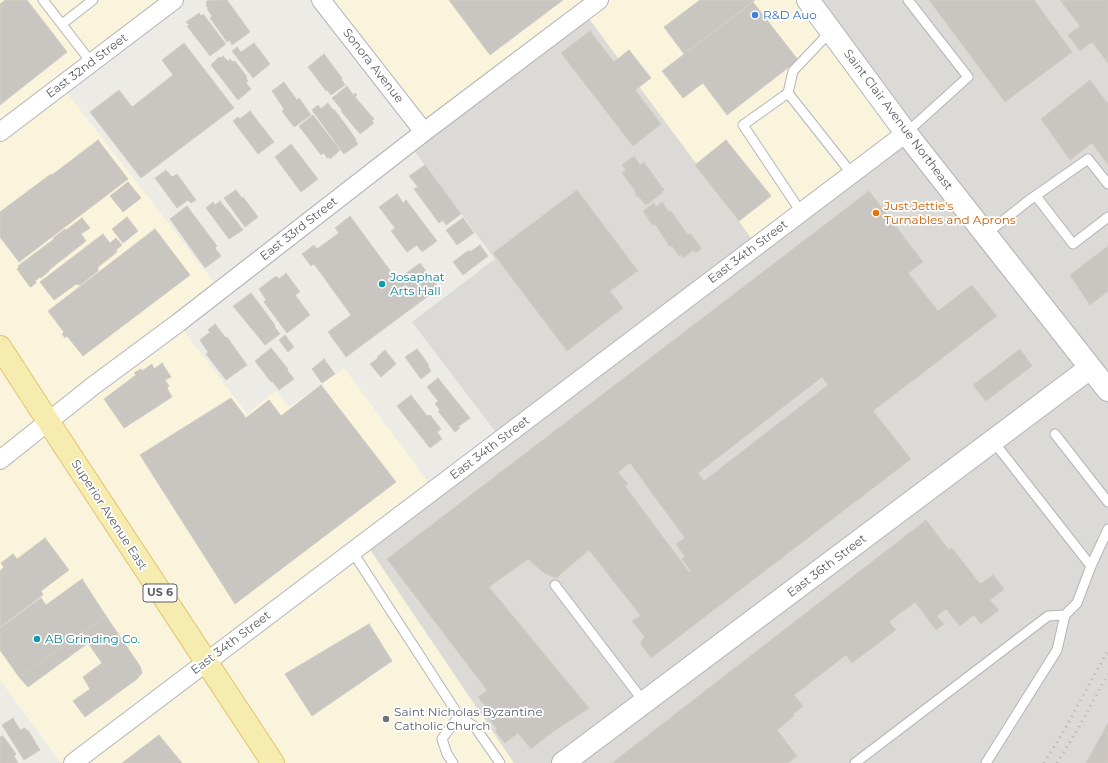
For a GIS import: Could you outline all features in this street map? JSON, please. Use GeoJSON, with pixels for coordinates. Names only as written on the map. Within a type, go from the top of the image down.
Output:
{"type":"FeatureCollection","features":[{"type":"Feature","properties":{"kind":"main road","name":"Superior Avenue East"},"geometry":{"type":"LineString","coordinates":[[0,347],[273,763]]}},
{"type":"Feature","properties":{"kind":"street","name":"East 32nd Street"},"geometry":{"type":"LineString","coordinates":[[0,132],[174,0]]}},
{"type":"Feature","properties":{"kind":"street","name":"Sonora Avenue"},"geometry":{"type":"LineString","coordinates":[[321,0],[424,132]]}},
{"type":"Feature","properties":{"kind":"street","name":"Saint Clair Avenue Northeast"},"geometry":{"type":"LineString","coordinates":[[808,0],[906,133],[1108,390]]}},
{"type":"Feature","properties":{"kind":"street","name":"East 33rd Street"},"geometry":{"type":"LineString","coordinates":[[0,460],[93,386],[595,1]]}},
{"type":"Feature","properties":{"kind":"street","name":"East 34th Street"},"geometry":{"type":"LineString","coordinates":[[73,763],[906,133]]}},
{"type":"Feature","properties":{"kind":"street","name":"East 36th Street"},"geometry":{"type":"LineString","coordinates":[[563,763],[1090,368]]}},
{"type":"Feature","properties":{"kind":"lane"},"geometry":{"type":"LineString","coordinates":[[43,0],[91,62]]}},
{"type":"Feature","properties":{"kind":"lane"},"geometry":{"type":"LineString","coordinates":[[62,24],[93,0]]}},
{"type":"Feature","properties":{"kind":"lane"},"geometry":{"type":"LineString","coordinates":[[906,133],[968,77],[908,0]]}},
{"type":"Feature","properties":{"kind":"lane"},"geometry":{"type":"LineString","coordinates":[[801,212],[743,125],[788,92],[793,71],[831,31]]}},
{"type":"Feature","properties":{"kind":"lane"},"geometry":{"type":"LineString","coordinates":[[788,92],[852,174]]}},
{"type":"Feature","properties":{"kind":"lane"},"geometry":{"type":"LineString","coordinates":[[986,234],[1028,201],[1088,159],[1108,184]]}},
{"type":"Feature","properties":{"kind":"lane"},"geometry":{"type":"LineString","coordinates":[[1036,196],[1073,244],[1108,217]]}},
{"type":"Feature","properties":{"kind":"lane"},"geometry":{"type":"LineString","coordinates":[[1055,434],[1108,502]]}},
{"type":"Feature","properties":{"kind":"lane"},"geometry":{"type":"LineString","coordinates":[[993,441],[1091,566]]}},
{"type":"Feature","properties":{"kind":"lane"},"geometry":{"type":"LineString","coordinates":[[986,763],[1058,650],[1065,615],[1077,603],[1091,566],[1108,530]]}},
{"type":"Feature","properties":{"kind":"lane"},"geometry":{"type":"LineString","coordinates":[[352,551],[459,716],[475,727],[500,763]]}},
{"type":"Feature","properties":{"kind":"lane"},"geometry":{"type":"LineString","coordinates":[[555,584],[644,702]]}},
{"type":"Feature","properties":{"kind":"lane"},"geometry":{"type":"LineString","coordinates":[[855,763],[1048,616],[1065,615]]}},
{"type":"Feature","properties":{"kind":"lane"},"geometry":{"type":"LineString","coordinates":[[453,763],[447,754],[442,739],[459,716]]}},
{"type":"Feature","properties":{"kind":"shaded area"},"geometry":{"type":"Polygon","coordinates":[[[0,0],[174,0],[61,85],[220,290],[178,323],[247,414],[276,391],[289,407],[344,368],[434,490],[365,542],[514,763],[61,763],[0,680],[0,0]]]}},
{"type":"Feature","properties":{"kind":"shaded area"},"geometry":{"type":"Polygon","coordinates":[[[321,0],[808,0],[906,133],[757,246],[424,132],[321,0]]]}},
{"type":"Feature","properties":{"kind":"shaded area"},"geometry":{"type":"Polygon","coordinates":[[[808,0],[1108,0],[1108,763],[514,763],[365,542],[501,439],[412,322],[495,259],[409,144],[584,12],[757,246],[906,133],[808,0]]]}},
{"type":"Feature","properties":{"kind":"building"},"geometry":{"type":"Polygon","coordinates":[[[5,0],[27,0],[67,52],[0,105],[0,4],[5,0]]]}},
{"type":"Feature","properties":{"kind":"building"},"geometry":{"type":"Polygon","coordinates":[[[208,0],[227,0],[250,32],[232,45],[229,40],[227,42],[210,18],[212,16],[206,5],[208,0]]]}},
{"type":"Feature","properties":{"kind":"building"},"geometry":{"type":"Polygon","coordinates":[[[449,0],[563,0],[490,55],[449,0]]]}},
{"type":"Feature","properties":{"kind":"building"},"geometry":{"type":"Polygon","coordinates":[[[700,0],[755,0],[684,54],[664,27],[700,0]]]}},
{"type":"Feature","properties":{"kind":"building"},"geometry":{"type":"Polygon","coordinates":[[[929,0],[1034,0],[1072,52],[1005,102],[929,0]]]}},
{"type":"Feature","properties":{"kind":"building"},"geometry":{"type":"Polygon","coordinates":[[[1060,0],[1108,0],[1108,63],[1092,42],[1080,51],[1068,35],[1080,26],[1060,0]]]}},
{"type":"Feature","properties":{"kind":"building"},"geometry":{"type":"Polygon","coordinates":[[[753,2],[798,60],[727,115],[703,83],[683,98],[662,71],[753,2]]]}},
{"type":"Feature","properties":{"kind":"building"},"geometry":{"type":"Polygon","coordinates":[[[199,13],[201,16],[203,14],[226,44],[210,56],[187,26],[189,25],[186,22],[199,13]]]}},
{"type":"Feature","properties":{"kind":"building"},"geometry":{"type":"Polygon","coordinates":[[[590,31],[614,62],[629,50],[651,78],[635,90],[661,124],[633,146],[561,53],[590,31]]]}},
{"type":"Feature","properties":{"kind":"building"},"geometry":{"type":"Polygon","coordinates":[[[184,43],[234,108],[141,178],[90,112],[119,90],[132,107],[173,75],[162,60],[184,43]]]}},
{"type":"Feature","properties":{"kind":"building"},"geometry":{"type":"Polygon","coordinates":[[[254,43],[270,64],[253,78],[232,51],[237,47],[241,52],[254,43]]]}},
{"type":"Feature","properties":{"kind":"building"},"geometry":{"type":"Polygon","coordinates":[[[324,54],[342,78],[341,79],[345,85],[331,95],[327,90],[326,91],[308,67],[324,54]]]}},
{"type":"Feature","properties":{"kind":"building"},"geometry":{"type":"Polygon","coordinates":[[[223,56],[228,61],[230,59],[233,62],[235,61],[247,77],[246,78],[248,81],[246,83],[251,89],[238,100],[211,65],[219,57],[221,58],[223,56]]]}},
{"type":"Feature","properties":{"kind":"building"},"geometry":{"type":"Polygon","coordinates":[[[1090,80],[1108,104],[1108,165],[1092,143],[1070,160],[1041,119],[1090,80]]]}},
{"type":"Feature","properties":{"kind":"building"},"geometry":{"type":"Polygon","coordinates":[[[284,82],[297,100],[299,98],[311,115],[294,127],[282,111],[284,109],[272,91],[284,82]]]}},
{"type":"Feature","properties":{"kind":"building"},"geometry":{"type":"Polygon","coordinates":[[[347,86],[353,95],[355,93],[357,95],[355,97],[374,119],[372,121],[374,123],[360,134],[332,98],[347,86]]]}},
{"type":"Feature","properties":{"kind":"building"},"geometry":{"type":"Polygon","coordinates":[[[328,103],[356,139],[355,140],[358,144],[344,154],[312,110],[318,105],[321,109],[328,103]]]}},
{"type":"Feature","properties":{"kind":"building"},"geometry":{"type":"Polygon","coordinates":[[[250,111],[274,142],[258,154],[233,121],[238,117],[240,119],[250,111]]]}},
{"type":"Feature","properties":{"kind":"building"},"geometry":{"type":"Polygon","coordinates":[[[313,115],[340,150],[330,159],[329,157],[327,158],[324,153],[321,155],[299,126],[313,115]]]}},
{"type":"Feature","properties":{"kind":"building"},"geometry":{"type":"Polygon","coordinates":[[[98,140],[128,179],[19,262],[0,237],[0,212],[98,140]]]}},
{"type":"Feature","properties":{"kind":"building"},"geometry":{"type":"Polygon","coordinates":[[[726,140],[771,196],[739,221],[695,165],[726,140]]]}},
{"type":"Feature","properties":{"kind":"building"},"geometry":{"type":"Polygon","coordinates":[[[291,144],[318,179],[301,192],[275,157],[291,144]]]}},
{"type":"Feature","properties":{"kind":"building"},"geometry":{"type":"Polygon","coordinates":[[[634,156],[640,165],[644,162],[664,190],[646,205],[638,196],[637,197],[635,194],[636,192],[622,173],[626,170],[622,165],[634,156]]]}},
{"type":"Feature","properties":{"kind":"building"},"geometry":{"type":"Polygon","coordinates":[[[425,165],[461,214],[446,225],[443,220],[439,223],[414,189],[418,187],[409,176],[425,165]]]}},
{"type":"Feature","properties":{"kind":"building"},"geometry":{"type":"Polygon","coordinates":[[[166,170],[172,177],[177,174],[196,200],[191,203],[188,200],[177,208],[155,178],[166,170]]]}},
{"type":"Feature","properties":{"kind":"building"},"geometry":{"type":"Polygon","coordinates":[[[128,182],[141,198],[123,212],[110,196],[128,182]]]}},
{"type":"Feature","properties":{"kind":"building"},"geometry":{"type":"Polygon","coordinates":[[[236,190],[258,217],[245,227],[224,198],[236,190]]]}},
{"type":"Feature","properties":{"kind":"building"},"geometry":{"type":"Polygon","coordinates":[[[577,190],[638,271],[610,291],[623,308],[567,351],[493,253],[577,190]]]}},
{"type":"Feature","properties":{"kind":"building"},"geometry":{"type":"Polygon","coordinates":[[[869,191],[923,262],[908,273],[938,311],[972,285],[997,316],[873,411],[911,459],[651,658],[640,643],[645,637],[632,621],[641,616],[589,550],[556,578],[544,573],[528,559],[489,587],[589,708],[551,733],[531,749],[518,733],[505,743],[495,731],[497,729],[486,715],[490,712],[478,697],[487,690],[387,559],[869,191]],[[822,377],[698,473],[704,481],[828,385],[822,377]],[[630,463],[618,472],[628,484],[625,486],[689,572],[691,571],[682,559],[685,557],[676,544],[685,538],[630,463]]]}},
{"type":"Feature","properties":{"kind":"building"},"geometry":{"type":"Polygon","coordinates":[[[397,194],[403,203],[406,200],[437,241],[422,252],[417,245],[407,252],[391,231],[395,228],[379,207],[397,194]]]}},
{"type":"Feature","properties":{"kind":"building"},"geometry":{"type":"Polygon","coordinates":[[[220,201],[243,230],[229,239],[206,208],[213,202],[215,205],[220,201]]]}},
{"type":"Feature","properties":{"kind":"building"},"geometry":{"type":"Polygon","coordinates":[[[662,202],[669,212],[671,211],[688,235],[690,233],[700,246],[701,249],[696,253],[694,250],[683,258],[680,254],[679,256],[672,246],[670,247],[655,224],[653,226],[643,211],[654,203],[656,207],[662,202]]]}},
{"type":"Feature","properties":{"kind":"building"},"geometry":{"type":"Polygon","coordinates":[[[187,206],[217,246],[215,248],[221,256],[205,268],[170,219],[187,206]]]}},
{"type":"Feature","properties":{"kind":"building","name":"Josaphat Arts Hall"},"geometry":{"type":"Polygon","coordinates":[[[350,216],[397,280],[420,263],[439,288],[346,357],[328,332],[351,315],[314,264],[311,266],[302,254],[314,245],[317,249],[339,233],[335,228],[350,216]]]}},
{"type":"Feature","properties":{"kind":"building"},"geometry":{"type":"Polygon","coordinates":[[[127,217],[138,231],[123,243],[112,229],[127,217]]]}},
{"type":"Feature","properties":{"kind":"building"},"geometry":{"type":"Polygon","coordinates":[[[82,218],[90,228],[81,234],[86,241],[41,278],[40,277],[35,281],[36,283],[30,287],[17,269],[19,267],[18,266],[65,229],[66,230],[82,218]]]}},
{"type":"Feature","properties":{"kind":"building"},"geometry":{"type":"Polygon","coordinates":[[[463,218],[474,233],[457,245],[446,230],[463,218]]]}},
{"type":"Feature","properties":{"kind":"building"},"geometry":{"type":"Polygon","coordinates":[[[155,229],[190,275],[83,356],[67,336],[65,338],[62,334],[64,332],[48,311],[155,229]]]}},
{"type":"Feature","properties":{"kind":"building"},"geometry":{"type":"Polygon","coordinates":[[[103,234],[110,243],[116,238],[122,245],[116,250],[117,252],[98,267],[98,271],[80,285],[76,284],[54,300],[40,282],[103,234]]]}},
{"type":"Feature","properties":{"kind":"building"},"geometry":{"type":"Polygon","coordinates":[[[480,245],[488,256],[463,275],[453,262],[469,250],[470,252],[480,245]]]}},
{"type":"Feature","properties":{"kind":"building"},"geometry":{"type":"Polygon","coordinates":[[[1108,246],[1108,291],[1090,305],[1070,275],[1108,246]]]}},
{"type":"Feature","properties":{"kind":"building"},"geometry":{"type":"Polygon","coordinates":[[[286,273],[300,292],[295,295],[310,315],[287,333],[264,302],[266,300],[259,289],[276,276],[279,279],[286,273]]]}},
{"type":"Feature","properties":{"kind":"building"},"geometry":{"type":"Polygon","coordinates":[[[251,293],[280,334],[265,345],[233,306],[251,293]]]}},
{"type":"Feature","properties":{"kind":"building"},"geometry":{"type":"Polygon","coordinates":[[[215,324],[226,338],[227,337],[247,365],[226,380],[206,354],[208,352],[200,340],[210,332],[208,330],[215,324]]]}},
{"type":"Feature","properties":{"kind":"building"},"geometry":{"type":"Polygon","coordinates":[[[285,335],[294,347],[288,352],[279,340],[285,335]]]}},
{"type":"Feature","properties":{"kind":"building"},"geometry":{"type":"Polygon","coordinates":[[[271,348],[294,379],[279,390],[255,361],[271,348]]]}},
{"type":"Feature","properties":{"kind":"building"},"geometry":{"type":"Polygon","coordinates":[[[417,349],[429,365],[428,366],[431,371],[421,379],[405,357],[417,349]]]}},
{"type":"Feature","properties":{"kind":"building"},"geometry":{"type":"Polygon","coordinates":[[[1020,349],[1032,366],[986,401],[973,385],[1020,349]]]}},
{"type":"Feature","properties":{"kind":"building"},"geometry":{"type":"Polygon","coordinates":[[[385,350],[396,364],[381,377],[370,364],[385,350]]]}},
{"type":"Feature","properties":{"kind":"building"},"geometry":{"type":"Polygon","coordinates":[[[324,359],[335,374],[322,383],[312,369],[324,359]]]}},
{"type":"Feature","properties":{"kind":"building"},"geometry":{"type":"Polygon","coordinates":[[[162,363],[171,377],[165,380],[169,386],[167,388],[172,397],[124,428],[104,399],[136,375],[134,373],[141,369],[142,371],[152,364],[154,369],[162,363]]]}},
{"type":"Feature","properties":{"kind":"building"},"geometry":{"type":"Polygon","coordinates":[[[438,378],[470,418],[458,427],[460,428],[455,432],[438,411],[440,410],[435,404],[438,401],[427,387],[438,378]]]}},
{"type":"Feature","properties":{"kind":"building"},"geometry":{"type":"Polygon","coordinates":[[[321,385],[396,482],[235,604],[140,455],[231,398],[246,418],[269,400],[281,416],[321,385]]]}},
{"type":"Feature","properties":{"kind":"building"},"geometry":{"type":"Polygon","coordinates":[[[411,395],[427,416],[430,415],[441,429],[437,432],[442,439],[430,448],[397,406],[411,395]]]}},
{"type":"Feature","properties":{"kind":"building"},"geometry":{"type":"Polygon","coordinates":[[[926,520],[949,550],[952,548],[980,584],[993,575],[1004,589],[990,600],[999,610],[981,624],[974,615],[960,626],[946,609],[937,616],[944,624],[936,630],[915,602],[889,622],[896,630],[852,663],[846,655],[794,695],[803,706],[793,714],[794,716],[777,730],[797,756],[788,763],[612,763],[926,520]]]}},
{"type":"Feature","properties":{"kind":"building"},"geometry":{"type":"Polygon","coordinates":[[[45,538],[69,570],[41,591],[43,595],[0,627],[0,571],[4,567],[1,563],[13,554],[17,559],[45,538]]]}},
{"type":"Feature","properties":{"kind":"building","name":"AB Grinding Co."},"geometry":{"type":"Polygon","coordinates":[[[82,579],[106,616],[19,677],[0,650],[0,628],[41,598],[46,605],[82,579]]]}},
{"type":"Feature","properties":{"kind":"building"},"geometry":{"type":"Polygon","coordinates":[[[106,616],[140,666],[142,673],[137,679],[85,717],[73,701],[90,689],[83,677],[102,663],[88,643],[28,687],[19,677],[106,616]]]}},
{"type":"Feature","properties":{"kind":"building"},"geometry":{"type":"Polygon","coordinates":[[[369,624],[392,661],[312,716],[285,674],[369,624]]]}},
{"type":"Feature","properties":{"kind":"building"},"geometry":{"type":"Polygon","coordinates":[[[13,718],[20,730],[25,728],[27,731],[28,730],[40,750],[24,760],[2,725],[13,718]]]}},
{"type":"Feature","properties":{"kind":"building"},"geometry":{"type":"Polygon","coordinates":[[[1108,723],[1108,763],[1086,763],[1108,723]]]}},
{"type":"Feature","properties":{"kind":"building"},"geometry":{"type":"Polygon","coordinates":[[[159,735],[182,763],[122,763],[159,735]]]}},
{"type":"Feature","properties":{"kind":"building"},"geometry":{"type":"Polygon","coordinates":[[[3,736],[16,754],[14,756],[18,763],[0,763],[0,737],[3,736]]]}},
{"type":"Feature","properties":{"kind":"railway"},"geometry":{"type":"LineString","coordinates":[[1044,763],[1065,729],[1108,650]]}},
{"type":"Feature","properties":{"kind":"railway"},"geometry":{"type":"LineString","coordinates":[[1057,763],[1108,674]]}},
{"type":"Feature","properties":{"kind":"place","name":"R&D Auo"},"geometry":{"type":"Point","coordinates":[755,15]}},
{"type":"Feature","properties":{"kind":"place","name":"Just Jettie's Turnables and Aprons"},"geometry":{"type":"Point","coordinates":[876,213]}},
{"type":"Feature","properties":{"kind":"place","name":"Josaphat Arts Hall"},"geometry":{"type":"Point","coordinates":[382,284]}},
{"type":"Feature","properties":{"kind":"place","name":"AB Grinding Co."},"geometry":{"type":"Point","coordinates":[37,639]}},
{"type":"Feature","properties":{"kind":"place","name":"Saint Nicholas Byzantine Catholic Church"},"geometry":{"type":"Point","coordinates":[386,719]}}]}
